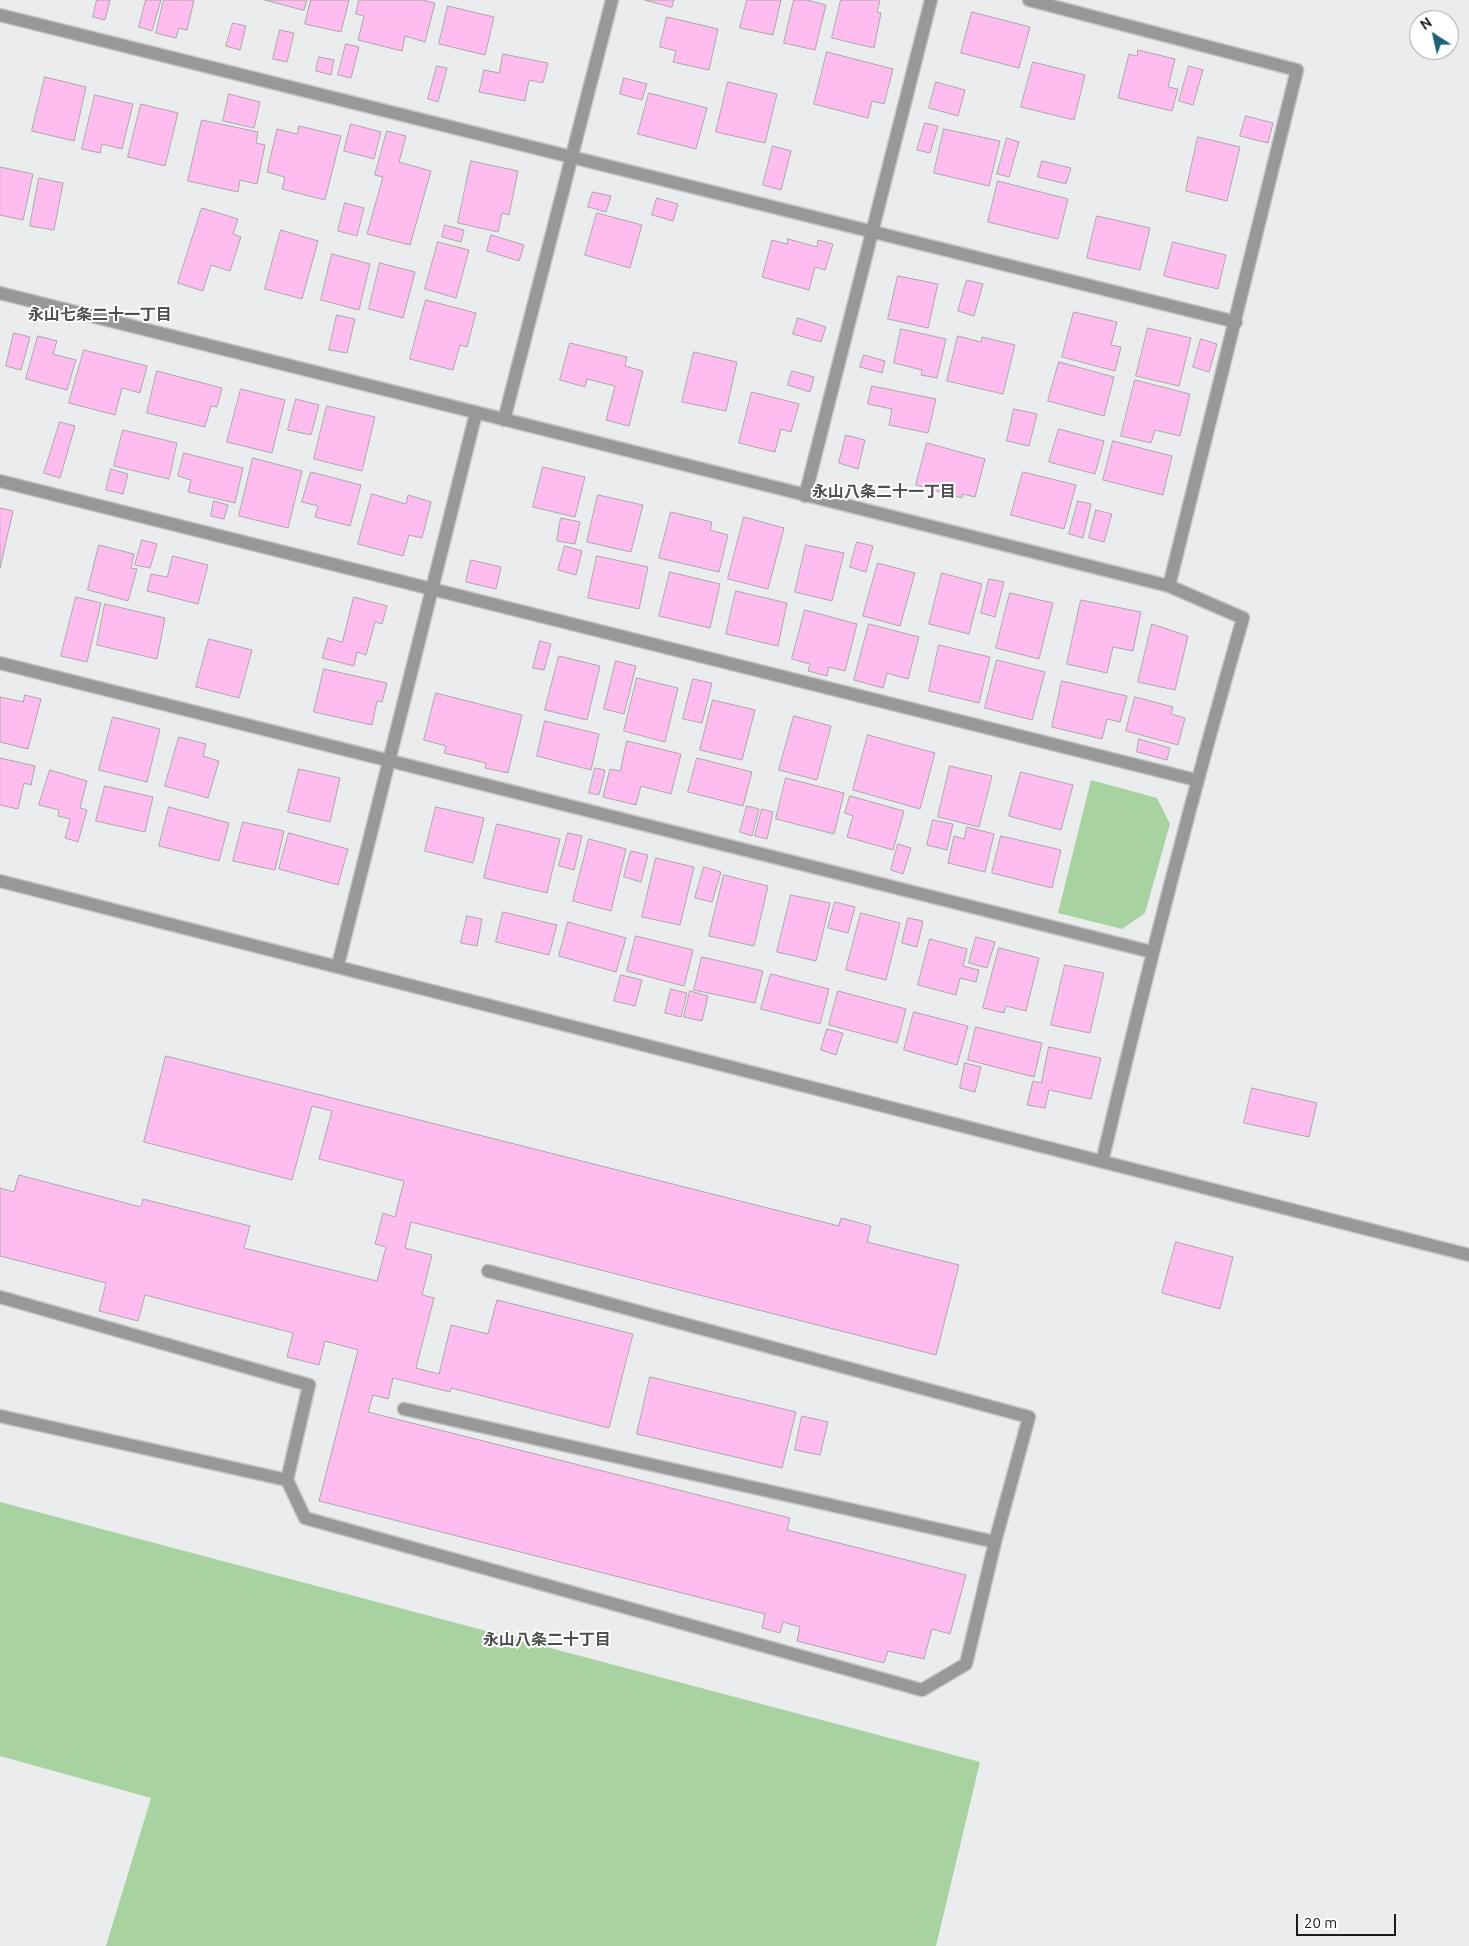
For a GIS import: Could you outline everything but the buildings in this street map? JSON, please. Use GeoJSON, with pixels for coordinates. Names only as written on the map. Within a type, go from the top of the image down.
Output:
{"type":"FeatureCollection","features":[{"type":"Feature","properties":{"kind":"street"},"geometry":{"type":"LineString","coordinates":[[504,420],[612,0]]}},
{"type":"Feature","properties":{"kind":"street"},"geometry":{"type":"LineString","coordinates":[[805,496],[931,0]]}},
{"type":"Feature","properties":{"kind":"street"},"geometry":{"type":"LineString","coordinates":[[1029,0],[1297,70],[1169,586]]}},
{"type":"Feature","properties":{"kind":"street"},"geometry":{"type":"LineString","coordinates":[[0,15],[572,155],[1236,322]]}},
{"type":"Feature","properties":{"kind":"street"},"geometry":{"type":"LineString","coordinates":[[0,293],[1169,586],[1243,618],[1196,780],[1152,952],[1102,1162]]}},
{"type":"Feature","properties":{"kind":"street"},"geometry":{"type":"LineString","coordinates":[[338,965],[476,413]]}},
{"type":"Feature","properties":{"kind":"street"},"geometry":{"type":"LineString","coordinates":[[0,481],[1196,780]]}},
{"type":"Feature","properties":{"kind":"street"},"geometry":{"type":"LineString","coordinates":[[0,663],[1152,952]]}},
{"type":"Feature","properties":{"kind":"street"},"geometry":{"type":"LineString","coordinates":[[0,880],[1469,1255]]}},
{"type":"Feature","properties":{"kind":"street"},"geometry":{"type":"LineString","coordinates":[[0,1297],[309,1385],[287,1480],[305,1518],[922,1690],[966,1664],[995,1542],[1029,1417],[488,1271]]}},
{"type":"Feature","properties":{"kind":"street"},"geometry":{"type":"LineString","coordinates":[[404,1409],[995,1542]]}},
{"type":"Feature","properties":{"kind":"street"},"geometry":{"type":"LineString","coordinates":[[0,1416],[287,1480]]}},
{"type":"Feature","properties":{"kind":"green space"},"geometry":{"type":"Polygon","coordinates":[[[1091,780],[1157,798],[1170,824],[1145,913],[1122,929],[1058,913],[1091,780]]]}},
{"type":"Feature","properties":{"kind":"green space"},"geometry":{"type":"Polygon","coordinates":[[[0,1502],[980,1762],[936,1946],[106,1946],[151,1798],[0,1756],[0,1502]]]}},
{"type":"Feature","properties":{"kind":"district","name":"永山七条二十一丁目"},"geometry":{"type":"Point","coordinates":[100,315]}},
{"type":"Feature","properties":{"kind":"district","name":"永山八条二十一丁目"},"geometry":{"type":"Point","coordinates":[884,492]}},
{"type":"Feature","properties":{"kind":"district","name":"永山八条二十丁目"},"geometry":{"type":"Point","coordinates":[547,1640]}}]}
